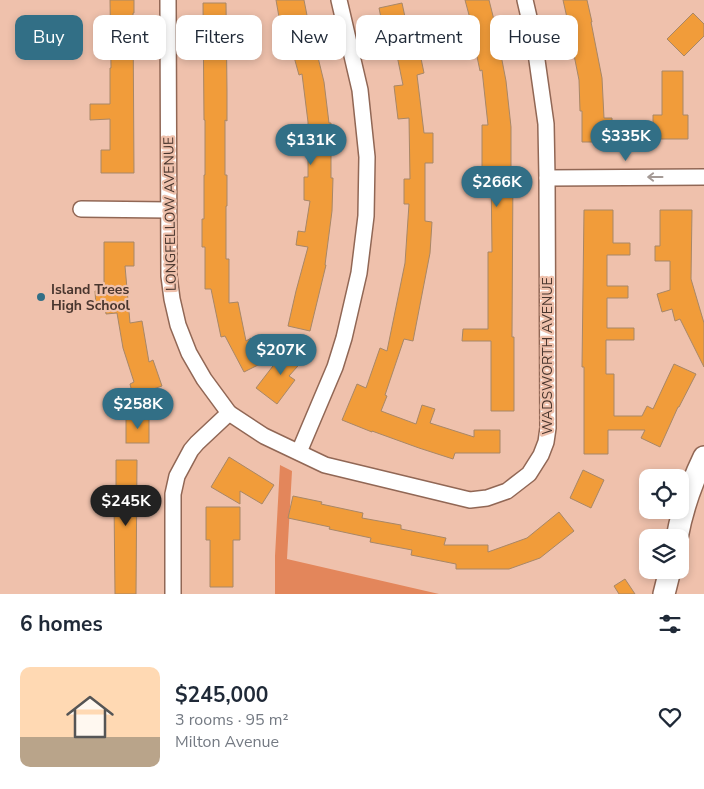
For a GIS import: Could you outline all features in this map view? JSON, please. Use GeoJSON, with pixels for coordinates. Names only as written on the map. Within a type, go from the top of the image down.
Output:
{"type":"FeatureCollection","features":[{"type":"Feature","properties":{"kind":"main road"},"geometry":{"type":"LineString","coordinates":[[678,529],[696,472],[704,456]]}},
{"type":"Feature","properties":{"kind":"main road"},"geometry":{"type":"LineString","coordinates":[[664,594],[668,579]]}},
{"type":"Feature","properties":{"kind":"street","name":"LONGFELLOW AVENUE"},"geometry":{"type":"LineString","coordinates":[[168,0],[168,210],[169,276],[172,299],[178,325],[189,353],[204,379],[229,413]]}},
{"type":"Feature","properties":{"kind":"street"},"geometry":{"type":"LineString","coordinates":[[299,452],[335,367],[344,338],[359,273],[366,216],[367,157],[360,90],[339,0]]}},
{"type":"Feature","properties":{"kind":"street","name":"WADSWORTH AVENUE"},"geometry":{"type":"LineString","coordinates":[[229,413],[264,436],[325,465],[470,500],[487,498],[507,491],[529,474],[541,455],[546,442],[548,428],[547,178],[546,124],[534,38],[524,0]]}},
{"type":"Feature","properties":{"kind":"street"},"geometry":{"type":"LineString","coordinates":[[547,178],[704,177]]}},
{"type":"Feature","properties":{"kind":"street"},"geometry":{"type":"LineString","coordinates":[[81,209],[168,210]]}},
{"type":"Feature","properties":{"kind":"street"},"geometry":{"type":"LineString","coordinates":[[173,594],[173,494],[177,476],[191,450],[229,413]]}},
{"type":"Feature","properties":{"kind":"shaded area"},"geometry":{"type":"Polygon","coordinates":[[[280,465],[292,471],[287,559],[439,594],[275,594],[280,465]]]}},
{"type":"Feature","properties":{"kind":"building"},"geometry":{"type":"Polygon","coordinates":[[[110,0],[134,0],[133,15],[110,15],[110,0]]]}},
{"type":"Feature","properties":{"kind":"building"},"geometry":{"type":"Polygon","coordinates":[[[276,0],[304,0],[307,15],[279,15],[276,0]]]}},
{"type":"Feature","properties":{"kind":"building"},"geometry":{"type":"Polygon","coordinates":[[[465,0],[489,0],[493,15],[490,15],[490,60],[502,60],[506,81],[511,127],[511,169],[513,169],[512,337],[514,337],[514,411],[491,411],[491,341],[462,341],[463,329],[488,329],[488,252],[492,252],[491,169],[482,170],[482,125],[488,125],[482,70],[480,71],[478,60],[480,60],[480,15],[469,15],[465,0]]]}},
{"type":"Feature","properties":{"kind":"building"},"geometry":{"type":"Polygon","coordinates":[[[563,0],[587,0],[602,78],[604,118],[612,118],[612,142],[582,142],[582,111],[580,111],[579,80],[575,60],[578,60],[578,15],[566,15],[563,0]]]}},
{"type":"Feature","properties":{"kind":"building"},"geometry":{"type":"Polygon","coordinates":[[[203,3],[226,3],[226,15],[203,15],[203,3]]]}},
{"type":"Feature","properties":{"kind":"building"},"geometry":{"type":"Polygon","coordinates":[[[402,3],[405,15],[380,15],[379,8],[402,3]]]}},
{"type":"Feature","properties":{"kind":"building"},"geometry":{"type":"Polygon","coordinates":[[[693,13],[704,24],[704,36],[684,56],[667,39],[693,13]]]}},
{"type":"Feature","properties":{"kind":"building"},"geometry":{"type":"Polygon","coordinates":[[[111,60],[133,60],[134,173],[101,173],[101,150],[110,150],[110,119],[90,120],[90,104],[110,104],[111,60]]]}},
{"type":"Feature","properties":{"kind":"building"},"geometry":{"type":"Polygon","coordinates":[[[203,60],[226,60],[225,175],[227,175],[226,259],[229,259],[229,303],[238,302],[246,341],[251,338],[256,348],[266,343],[274,357],[244,372],[225,336],[221,337],[211,289],[205,289],[205,247],[202,247],[205,175],[203,60]]]}},
{"type":"Feature","properties":{"kind":"building"},"geometry":{"type":"Polygon","coordinates":[[[295,60],[319,60],[324,82],[329,123],[331,123],[332,211],[326,265],[310,331],[288,326],[308,247],[296,245],[298,231],[305,232],[310,201],[304,200],[304,177],[308,177],[308,122],[302,74],[299,75],[295,60]]]}},
{"type":"Feature","properties":{"kind":"building"},"geometry":{"type":"Polygon","coordinates":[[[398,60],[421,60],[424,73],[417,75],[424,133],[433,133],[433,163],[425,163],[425,221],[432,222],[430,253],[413,341],[404,339],[381,411],[416,424],[422,405],[435,409],[430,423],[474,437],[474,430],[500,430],[500,453],[455,453],[453,459],[342,420],[357,384],[366,388],[380,348],[387,351],[405,263],[409,204],[404,204],[404,179],[410,179],[409,118],[398,119],[394,86],[403,85],[398,60]]]}},
{"type":"Feature","properties":{"kind":"building"},"geometry":{"type":"Polygon","coordinates":[[[662,71],[683,71],[683,115],[688,115],[688,139],[653,139],[653,115],[662,115],[662,71]]]}},
{"type":"Feature","properties":{"kind":"building"},"geometry":{"type":"Polygon","coordinates":[[[584,210],[613,210],[613,243],[630,243],[630,255],[607,255],[607,286],[628,286],[628,298],[607,298],[607,328],[634,328],[634,340],[606,340],[606,374],[614,374],[614,416],[642,416],[647,406],[653,409],[674,364],[696,374],[678,407],[660,447],[641,438],[645,430],[608,430],[608,454],[584,454],[584,367],[582,367],[584,210]]]}},
{"type":"Feature","properties":{"kind":"building"},"geometry":{"type":"Polygon","coordinates":[[[660,210],[692,210],[691,279],[704,323],[704,367],[680,319],[675,321],[672,309],[662,312],[657,294],[670,290],[670,261],[655,261],[655,246],[660,246],[660,210]]]}},
{"type":"Feature","properties":{"kind":"building"},"geometry":{"type":"Polygon","coordinates":[[[104,242],[134,242],[134,266],[125,266],[130,323],[142,321],[149,362],[153,360],[162,386],[133,396],[130,384],[134,382],[123,348],[117,313],[106,314],[105,305],[96,306],[95,291],[103,290],[104,284],[104,242]]]}},
{"type":"Feature","properties":{"kind":"building"},"geometry":{"type":"Polygon","coordinates":[[[292,347],[305,358],[289,376],[295,380],[277,404],[256,388],[276,362],[279,367],[280,360],[292,347]]]}},
{"type":"Feature","properties":{"kind":"building"},"geometry":{"type":"Polygon","coordinates":[[[126,417],[149,417],[149,443],[126,443],[126,417]]]}},
{"type":"Feature","properties":{"kind":"building"},"geometry":{"type":"Polygon","coordinates":[[[229,457],[274,485],[262,504],[240,491],[240,504],[211,487],[229,457]]]}},
{"type":"Feature","properties":{"kind":"building"},"geometry":{"type":"Polygon","coordinates":[[[116,460],[137,460],[136,594],[115,594],[114,499],[116,499],[116,460]]]}},
{"type":"Feature","properties":{"kind":"building"},"geometry":{"type":"Polygon","coordinates":[[[583,470],[604,480],[591,508],[570,498],[583,470]]]}},
{"type":"Feature","properties":{"kind":"building"},"geometry":{"type":"Polygon","coordinates":[[[293,496],[363,513],[362,518],[401,525],[401,529],[446,538],[444,545],[488,545],[488,552],[527,538],[559,512],[574,531],[540,558],[509,569],[456,569],[456,564],[411,555],[412,550],[370,542],[371,538],[288,518],[293,496]]]}},
{"type":"Feature","properties":{"kind":"building"},"geometry":{"type":"Polygon","coordinates":[[[206,507],[240,507],[240,540],[233,540],[233,587],[210,587],[210,540],[206,540],[206,507]]]}},
{"type":"Feature","properties":{"kind":"building"},"geometry":{"type":"Polygon","coordinates":[[[625,579],[635,594],[619,594],[614,586],[625,579]]]}},
{"type":"Feature","properties":{"kind":"place","name":"Island Trees High School"},"geometry":{"type":"Point","coordinates":[41,297]}}]}
